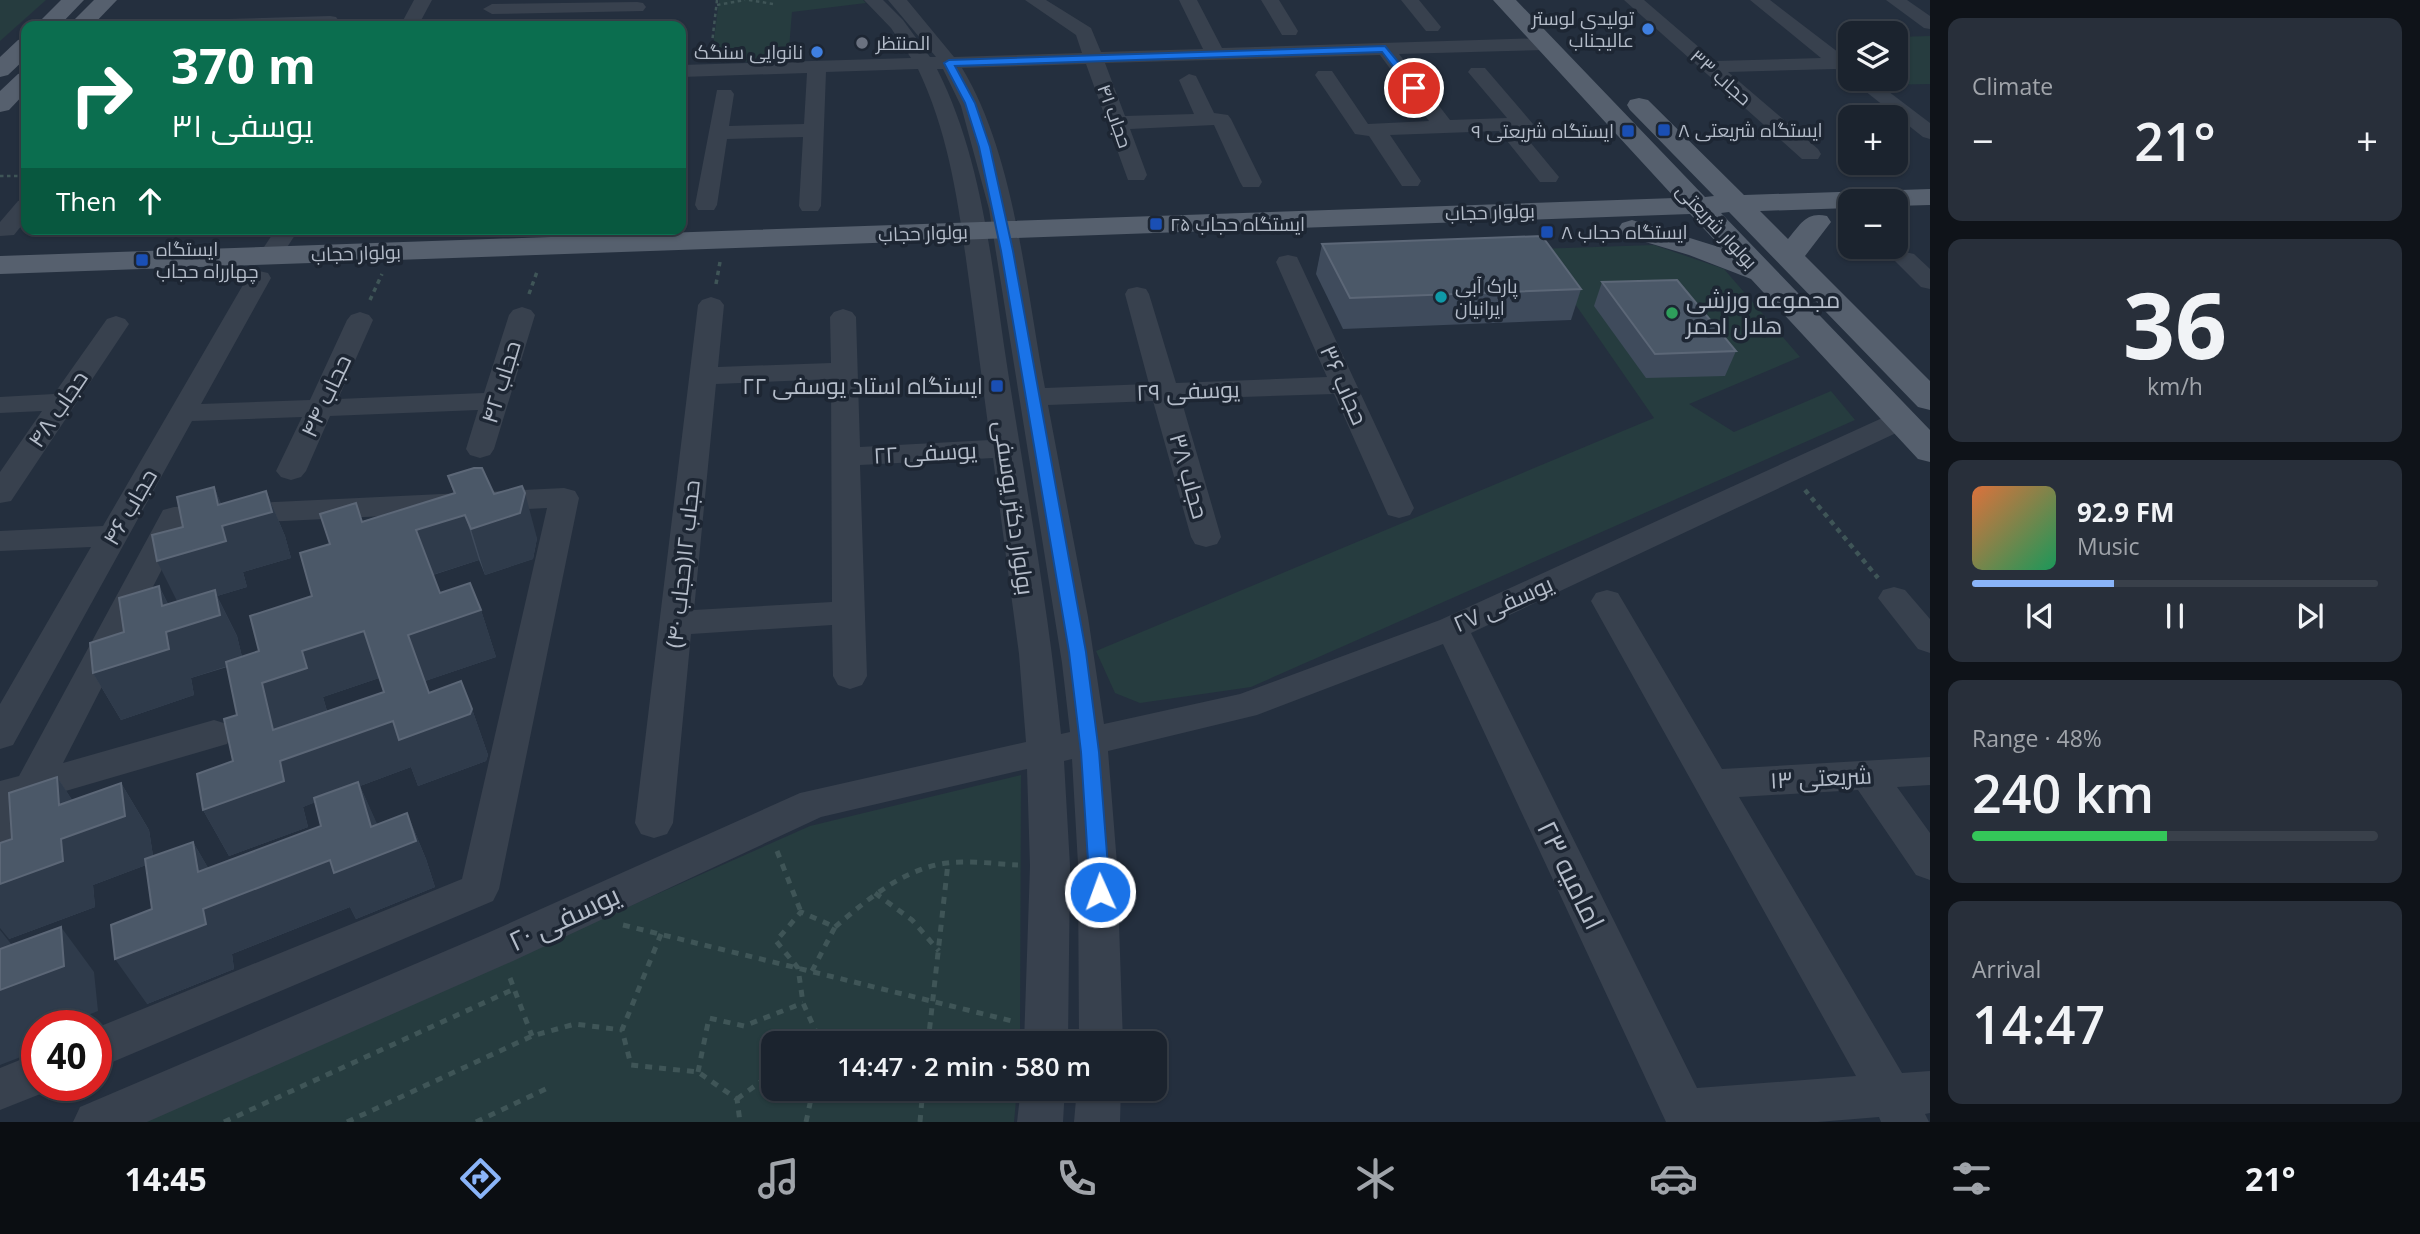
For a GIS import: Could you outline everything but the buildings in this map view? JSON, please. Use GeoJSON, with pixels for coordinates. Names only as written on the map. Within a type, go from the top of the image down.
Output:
{"type":"FeatureCollection","features":[{"type":"Feature","properties":{"kind":"main road"},"geometry":{"type":"LineString","coordinates":[[51,21],[74,0]]}},
{"type":"Feature","properties":{"kind":"main road"},"geometry":{"type":"LineString","coordinates":[[84,21],[106,0]]}},
{"type":"Feature","properties":{"kind":"main road","name":"بولوار شریعتی"},"geometry":{"type":"LineString","coordinates":[[1504,0],[1555,36]]}},
{"type":"Feature","properties":{"kind":"main road","name":"بولوار شریعتی"},"geometry":{"type":"LineString","coordinates":[[1535,0],[1555,36],[1665,170],[1698,205]]}},
{"type":"Feature","properties":{"kind":"main road"},"geometry":{"type":"LineString","coordinates":[[0,70],[21,50]]}},
{"type":"Feature","properties":{"kind":"main road"},"geometry":{"type":"LineString","coordinates":[[0,105],[21,84]]}},
{"type":"Feature","properties":{"kind":"main road","name":"بولوار شریعتی"},"geometry":{"type":"LineString","coordinates":[[1618,84],[1702,169],[1737,218],[1901,420],[1930,451]]}},
{"type":"Feature","properties":{"kind":"main road"},"geometry":{"type":"LineString","coordinates":[[1665,170],[1627,218],[1699,249],[1776,266],[1815,212],[1702,169]]}},
{"type":"Feature","properties":{"kind":"main road","name":"بولوار حجاب"},"geometry":{"type":"LineString","coordinates":[[0,287],[265,267],[1627,218],[1737,218],[1815,212],[1930,197]]}},
{"type":"Feature","properties":{"kind":"main road","name":"بولوار حجاب"},"geometry":{"type":"LineString","coordinates":[[1627,218],[1698,205],[1737,218]]}},
{"type":"Feature","properties":{"kind":"main road","name":"بولوار حجاب"},"geometry":{"type":"LineString","coordinates":[[1815,212],[1838,218]]}},
{"type":"Feature","properties":{"kind":"main road"},"geometry":{"type":"LineString","coordinates":[[1908,219],[1930,218]]}},
{"type":"Feature","properties":{"kind":"main road","name":"بولوار حجاب"},"geometry":{"type":"LineString","coordinates":[[0,265],[265,267],[382,274],[990,241]]}},
{"type":"Feature","properties":{"kind":"main road","name":"بولوار شریعتی"},"geometry":{"type":"LineString","coordinates":[[1776,266],[1930,400]]}},
{"type":"Feature","properties":{"kind":"street"},"geometry":{"type":"LineString","coordinates":[[412,21],[423,0]]}},
{"type":"Feature","properties":{"kind":"street","name":"بولوار دکتر یوسفی"},"geometry":{"type":"LineString","coordinates":[[873,0],[897,24],[925,64],[945,105],[990,241],[1032,397],[1078,652],[1088,742],[1099,867],[1101,1031]]}},
{"type":"Feature","properties":{"kind":"street","name":"بولوار دکتر یوسفی"},"geometry":{"type":"LineString","coordinates":[[897,0],[919,21],[949,63],[970,103],[981,136],[1006,448],[1036,654],[1045,752],[1051,866],[1047,1031]]}},
{"type":"Feature","properties":{"kind":"street"},"geometry":{"type":"LineString","coordinates":[[1034,0],[1084,32]]}},
{"type":"Feature","properties":{"kind":"street"},"geometry":{"type":"LineString","coordinates":[[1188,0],[1215,54]]}},
{"type":"Feature","properties":{"kind":"street"},"geometry":{"type":"LineString","coordinates":[[1270,0],[1289,31]]}},
{"type":"Feature","properties":{"kind":"street"},"geometry":{"type":"LineString","coordinates":[[1410,0],[1432,27]]}},
{"type":"Feature","properties":{"kind":"street","name":"حجاب ۳۳"},"geometry":{"type":"LineString","coordinates":[[1633,0],[1810,154]]}},
{"type":"Feature","properties":{"kind":"street"},"geometry":{"type":"LineString","coordinates":[[1759,0],[1838,62]]}},
{"type":"Feature","properties":{"kind":"street"},"geometry":{"type":"LineString","coordinates":[[1895,0],[1930,24]]}},
{"type":"Feature","properties":{"kind":"street"},"geometry":{"type":"LineString","coordinates":[[491,12],[637,3],[633,21]]}},
{"type":"Feature","properties":{"kind":"street"},"geometry":{"type":"LineString","coordinates":[[194,21],[207,8]]}},
{"type":"Feature","properties":{"kind":"street"},"geometry":{"type":"LineString","coordinates":[[566,21],[571,8]]}},
{"type":"Feature","properties":{"kind":"street"},"geometry":{"type":"LineString","coordinates":[[1084,10],[1084,32]]}},
{"type":"Feature","properties":{"kind":"street"},"geometry":{"type":"LineString","coordinates":[[307,21],[331,19]]}},
{"type":"Feature","properties":{"kind":"street","name":"حجاب ۴۱"},"geometry":{"type":"LineString","coordinates":[[1084,32],[1136,174]]}},
{"type":"Feature","properties":{"kind":"street"},"geometry":{"type":"LineString","coordinates":[[686,71],[1385,49],[1555,36]]}},
{"type":"Feature","properties":{"kind":"street"},"geometry":{"type":"LineString","coordinates":[[1385,49],[1444,127]]}},
{"type":"Feature","properties":{"kind":"street"},"geometry":{"type":"LineString","coordinates":[[810,206],[817,67]]}},
{"type":"Feature","properties":{"kind":"street"},"geometry":{"type":"LineString","coordinates":[[1709,67],[1838,67]]}},
{"type":"Feature","properties":{"kind":"street"},"geometry":{"type":"LineString","coordinates":[[1325,75],[1362,131],[1522,124],[1478,72]]}},
{"type":"Feature","properties":{"kind":"street"},"geometry":{"type":"LineString","coordinates":[[1189,80],[1251,182]]}},
{"type":"Feature","properties":{"kind":"street"},"geometry":{"type":"LineString","coordinates":[[1876,91],[1930,133]]}},
{"type":"Feature","properties":{"kind":"street"},"geometry":{"type":"LineString","coordinates":[[706,205],[724,94]]}},
{"type":"Feature","properties":{"kind":"street"},"geometry":{"type":"LineString","coordinates":[[1117,123],[1214,119]]}},
{"type":"Feature","properties":{"kind":"street"},"geometry":{"type":"LineString","coordinates":[[1505,125],[1548,177]]}},
{"type":"Feature","properties":{"kind":"street"},"geometry":{"type":"LineString","coordinates":[[718,132],[814,130]]}},
{"type":"Feature","properties":{"kind":"street"},"geometry":{"type":"LineString","coordinates":[[1376,130],[1410,181]]}},
{"type":"Feature","properties":{"kind":"street"},"geometry":{"type":"LineString","coordinates":[[6,230],[21,212]]}},
{"type":"Feature","properties":{"kind":"street","name":"حجاب ۴۶"},"geometry":{"type":"LineString","coordinates":[[0,735],[284,235]]}},
{"type":"Feature","properties":{"kind":"street"},"geometry":{"type":"LineString","coordinates":[[1905,259],[1930,282]]}},
{"type":"Feature","properties":{"kind":"street","name":"حجاب ۳۶"},"geometry":{"type":"LineString","coordinates":[[1288,261],[1399,508]]}},
{"type":"Feature","properties":{"kind":"street","name":"حجاب ۳۸"},"geometry":{"type":"LineString","coordinates":[[1137,294],[1206,537]]}},
{"type":"Feature","properties":{"kind":"street","name":"حجاب ۱۲(حجاب ۴۰)"},"geometry":{"type":"LineString","coordinates":[[654,823],[711,305]]}},
{"type":"Feature","properties":{"kind":"street","name":"حجاب ۴۲"},"geometry":{"type":"LineString","coordinates":[[480,449],[522,314]]}},
{"type":"Feature","properties":{"kind":"street"},"geometry":{"type":"LineString","coordinates":[[843,317],[850,676]]}},
{"type":"Feature","properties":{"kind":"street","name":"حجاب ۴۴"},"geometry":{"type":"LineString","coordinates":[[291,471],[360,320]]}},
{"type":"Feature","properties":{"kind":"street","name":"حجاب ۴۸"},"geometry":{"type":"LineString","coordinates":[[0,494],[116,324]]}},
{"type":"Feature","properties":{"kind":"street"},"geometry":{"type":"LineString","coordinates":[[704,376],[844,370]]}},
{"type":"Feature","properties":{"kind":"street","name":"یوسفی ۲۹"},"geometry":{"type":"LineString","coordinates":[[1032,397],[1343,385]]}},
{"type":"Feature","properties":{"kind":"street"},"geometry":{"type":"LineString","coordinates":[[183,413],[495,401]]}},
{"type":"Feature","properties":{"kind":"street"},"geometry":{"type":"LineString","coordinates":[[0,405],[63,402]]}},
{"type":"Feature","properties":{"kind":"street","name":"یوسفی ۲۷"},"geometry":{"type":"LineString","coordinates":[[1045,752],[1245,706],[1452,628],[1901,420]]}},
{"type":"Feature","properties":{"kind":"street","name":"یوسفی ۲۲"},"geometry":{"type":"LineString","coordinates":[[845,457],[1006,448]]}},
{"type":"Feature","properties":{"kind":"street"},"geometry":{"type":"LineString","coordinates":[[0,849],[16,792],[174,517],[564,498],[479,889],[112,1042]]}},
{"type":"Feature","properties":{"kind":"street"},"geometry":{"type":"LineString","coordinates":[[0,541],[113,536]]}},
{"type":"Feature","properties":{"kind":"street"},"geometry":{"type":"LineString","coordinates":[[1894,597],[1930,641]]}},
{"type":"Feature","properties":{"kind":"street"},"geometry":{"type":"LineString","coordinates":[[1607,601],[1712,784],[1909,1103],[1687,1116]]}},
{"type":"Feature","properties":{"kind":"street"},"geometry":{"type":"LineString","coordinates":[[676,623],[848,613]]}},
{"type":"Feature","properties":{"kind":"street","name":"امامیه ۲۳"},"geometry":{"type":"LineString","coordinates":[[1452,628],[1687,1116]]}},
{"type":"Feature","properties":{"kind":"street"},"geometry":{"type":"LineString","coordinates":[[16,792],[214,734]]}},
{"type":"Feature","properties":{"kind":"street","name":"یوسفی ۲۰"},"geometry":{"type":"LineString","coordinates":[[96,1122],[498,948],[813,804],[1045,752]]}},
{"type":"Feature","properties":{"kind":"street","name":"شریعتی ۱۳"},"geometry":{"type":"LineString","coordinates":[[1712,784],[1930,771]]}},
{"type":"Feature","properties":{"kind":"street"},"geometry":{"type":"LineString","coordinates":[[1869,776],[1930,864]]}},
{"type":"Feature","properties":{"kind":"street"},"geometry":{"type":"LineString","coordinates":[[0,1089],[21,1080]]}},
{"type":"Feature","properties":{"kind":"street"},"geometry":{"type":"LineString","coordinates":[[1040,1122],[1042,1101]]}},
{"type":"Feature","properties":{"kind":"street"},"geometry":{"type":"LineString","coordinates":[[1097,1122],[1098,1101]]}},
{"type":"Feature","properties":{"kind":"path"},"geometry":{"type":"LineString","coordinates":[[710,60],[717,0]]}},
{"type":"Feature","properties":{"kind":"path"},"geometry":{"type":"LineString","coordinates":[[717,5],[747,0],[773,4]]}},
{"type":"Feature","properties":{"kind":"path"},"geometry":{"type":"LineString","coordinates":[[0,176],[21,176]]}},
{"type":"Feature","properties":{"kind":"path"},"geometry":{"type":"LineString","coordinates":[[360,320],[382,274]]}},
{"type":"Feature","properties":{"kind":"path"},"geometry":{"type":"LineString","coordinates":[[1790,472],[1894,597]]}},
{"type":"Feature","properties":{"kind":"path"},"geometry":{"type":"LineString","coordinates":[[766,824],[802,912],[835,927]]}},
{"type":"Feature","properties":{"kind":"path"},"geometry":{"type":"LineString","coordinates":[[929,1031],[948,863]]}},
{"type":"Feature","properties":{"kind":"path"},"geometry":{"type":"LineString","coordinates":[[812,971],[835,927],[875,893],[908,874],[948,863],[1051,866]]}},
{"type":"Feature","properties":{"kind":"path"},"geometry":{"type":"LineString","coordinates":[[875,893],[912,920],[939,951]]}},
{"type":"Feature","properties":{"kind":"path"},"geometry":{"type":"LineString","coordinates":[[802,912],[776,941],[798,968],[803,1003],[816,1031]]}},
{"type":"Feature","properties":{"kind":"path"},"geometry":{"type":"LineString","coordinates":[[575,913],[933,1001],[1031,1031]]}},
{"type":"Feature","properties":{"kind":"path"},"geometry":{"type":"LineString","coordinates":[[662,934],[622,1030],[631,1065],[698,1072],[737,1099],[740,1122]]}},
{"type":"Feature","properties":{"kind":"path"},"geometry":{"type":"LineString","coordinates":[[498,948],[532,1036]]}},
{"type":"Feature","properties":{"kind":"path"},"geometry":{"type":"LineString","coordinates":[[224,1122],[514,989]]}},
{"type":"Feature","properties":{"kind":"path"},"geometry":{"type":"LineString","coordinates":[[698,1072],[709,1018],[744,1026],[803,1003]]}},
{"type":"Feature","properties":{"kind":"path"},"geometry":{"type":"LineString","coordinates":[[347,1122],[532,1036],[575,1024],[622,1030]]}},
{"type":"Feature","properties":{"kind":"path"},"geometry":{"type":"LineString","coordinates":[[737,1099],[761,1081]]}},
{"type":"Feature","properties":{"kind":"path"},"geometry":{"type":"LineString","coordinates":[[477,1122],[550,1087]]}},
{"type":"Feature","properties":{"kind":"path"},"geometry":{"type":"LineString","coordinates":[[806,1122],[811,1101]]}},
{"type":"Feature","properties":{"kind":"path"},"geometry":{"type":"LineString","coordinates":[[920,1122],[922,1101]]}},
{"type":"Feature","properties":{"kind":"green space"},"geometry":{"type":"Polygon","coordinates":[[[0,0],[46,0],[21,21],[0,41],[0,0]]]}},
{"type":"Feature","properties":{"kind":"green space"},"geometry":{"type":"Polygon","coordinates":[[[719,0],[863,0],[866,3],[792,12],[788,61],[711,62],[719,0]]]}},
{"type":"Feature","properties":{"kind":"green space"},"geometry":{"type":"Polygon","coordinates":[[[1930,36],[1930,84],[1908,84],[1908,37],[1930,36]]]}},
{"type":"Feature","properties":{"kind":"green space"},"geometry":{"type":"Polygon","coordinates":[[[1654,245],[1724,269],[1800,357],[1689,404],[1734,432],[1831,391],[1855,420],[1251,687],[1140,703],[1115,693],[1096,651],[1654,418],[1537,249],[1654,245]]]}},
{"type":"Feature","properties":{"kind":"green space"},"geometry":{"type":"Polygon","coordinates":[[[1021,775],[1020,1031],[761,1031],[761,1101],[1016,1101],[1014,1122],[144,1122],[810,826],[1021,775]]]}},
{"type":"Feature","properties":{"kind":"place","name":"تولیدی لوستر عالیجناب"},"geometry":{"type":"Point","coordinates":[1648,29]}},
{"type":"Feature","properties":{"kind":"place","name":"المنتظر"},"geometry":{"type":"Point","coordinates":[862,43]}},
{"type":"Feature","properties":{"kind":"place","name":"نانوایی سنگک"},"geometry":{"type":"Point","coordinates":[817,52]}},
{"type":"Feature","properties":{"kind":"place","name":"ایستگاه شریعتی ۸"},"geometry":{"type":"Point","coordinates":[1664,130]}},
{"type":"Feature","properties":{"kind":"place","name":"ایستگاه شریعتی ۹"},"geometry":{"type":"Point","coordinates":[1628,131]}},
{"type":"Feature","properties":{"kind":"place","name":"ایستگاه حجاب ۲۵"},"geometry":{"type":"Point","coordinates":[1156,224]}},
{"type":"Feature","properties":{"kind":"place","name":"ایستگاه حجاب ۸"},"geometry":{"type":"Point","coordinates":[1547,232]}},
{"type":"Feature","properties":{"kind":"place","name":"ایستگاه چهارراه حجاب"},"geometry":{"type":"Point","coordinates":[142,260]}},
{"type":"Feature","properties":{"kind":"place","name":"پارک آبی ایرانیان"},"geometry":{"type":"Point","coordinates":[1441,297]}},
{"type":"Feature","properties":{"kind":"place","name":"مجموعه ورزشی هلال احمر"},"geometry":{"type":"Point","coordinates":[1672,313]}},
{"type":"Feature","properties":{"kind":"place","name":"ایستگاه استاد یوسفی ۲۲"},"geometry":{"type":"Point","coordinates":[997,386]}},
{"type":"Feature","properties":{"kind":"route"},"geometry":{"type":"LineString","coordinates":[[1100,892],[1090,752],[1078,652],[1007,251],[984,147],[970,103],[949,63],[1385,49],[1414,88]]}}]}
